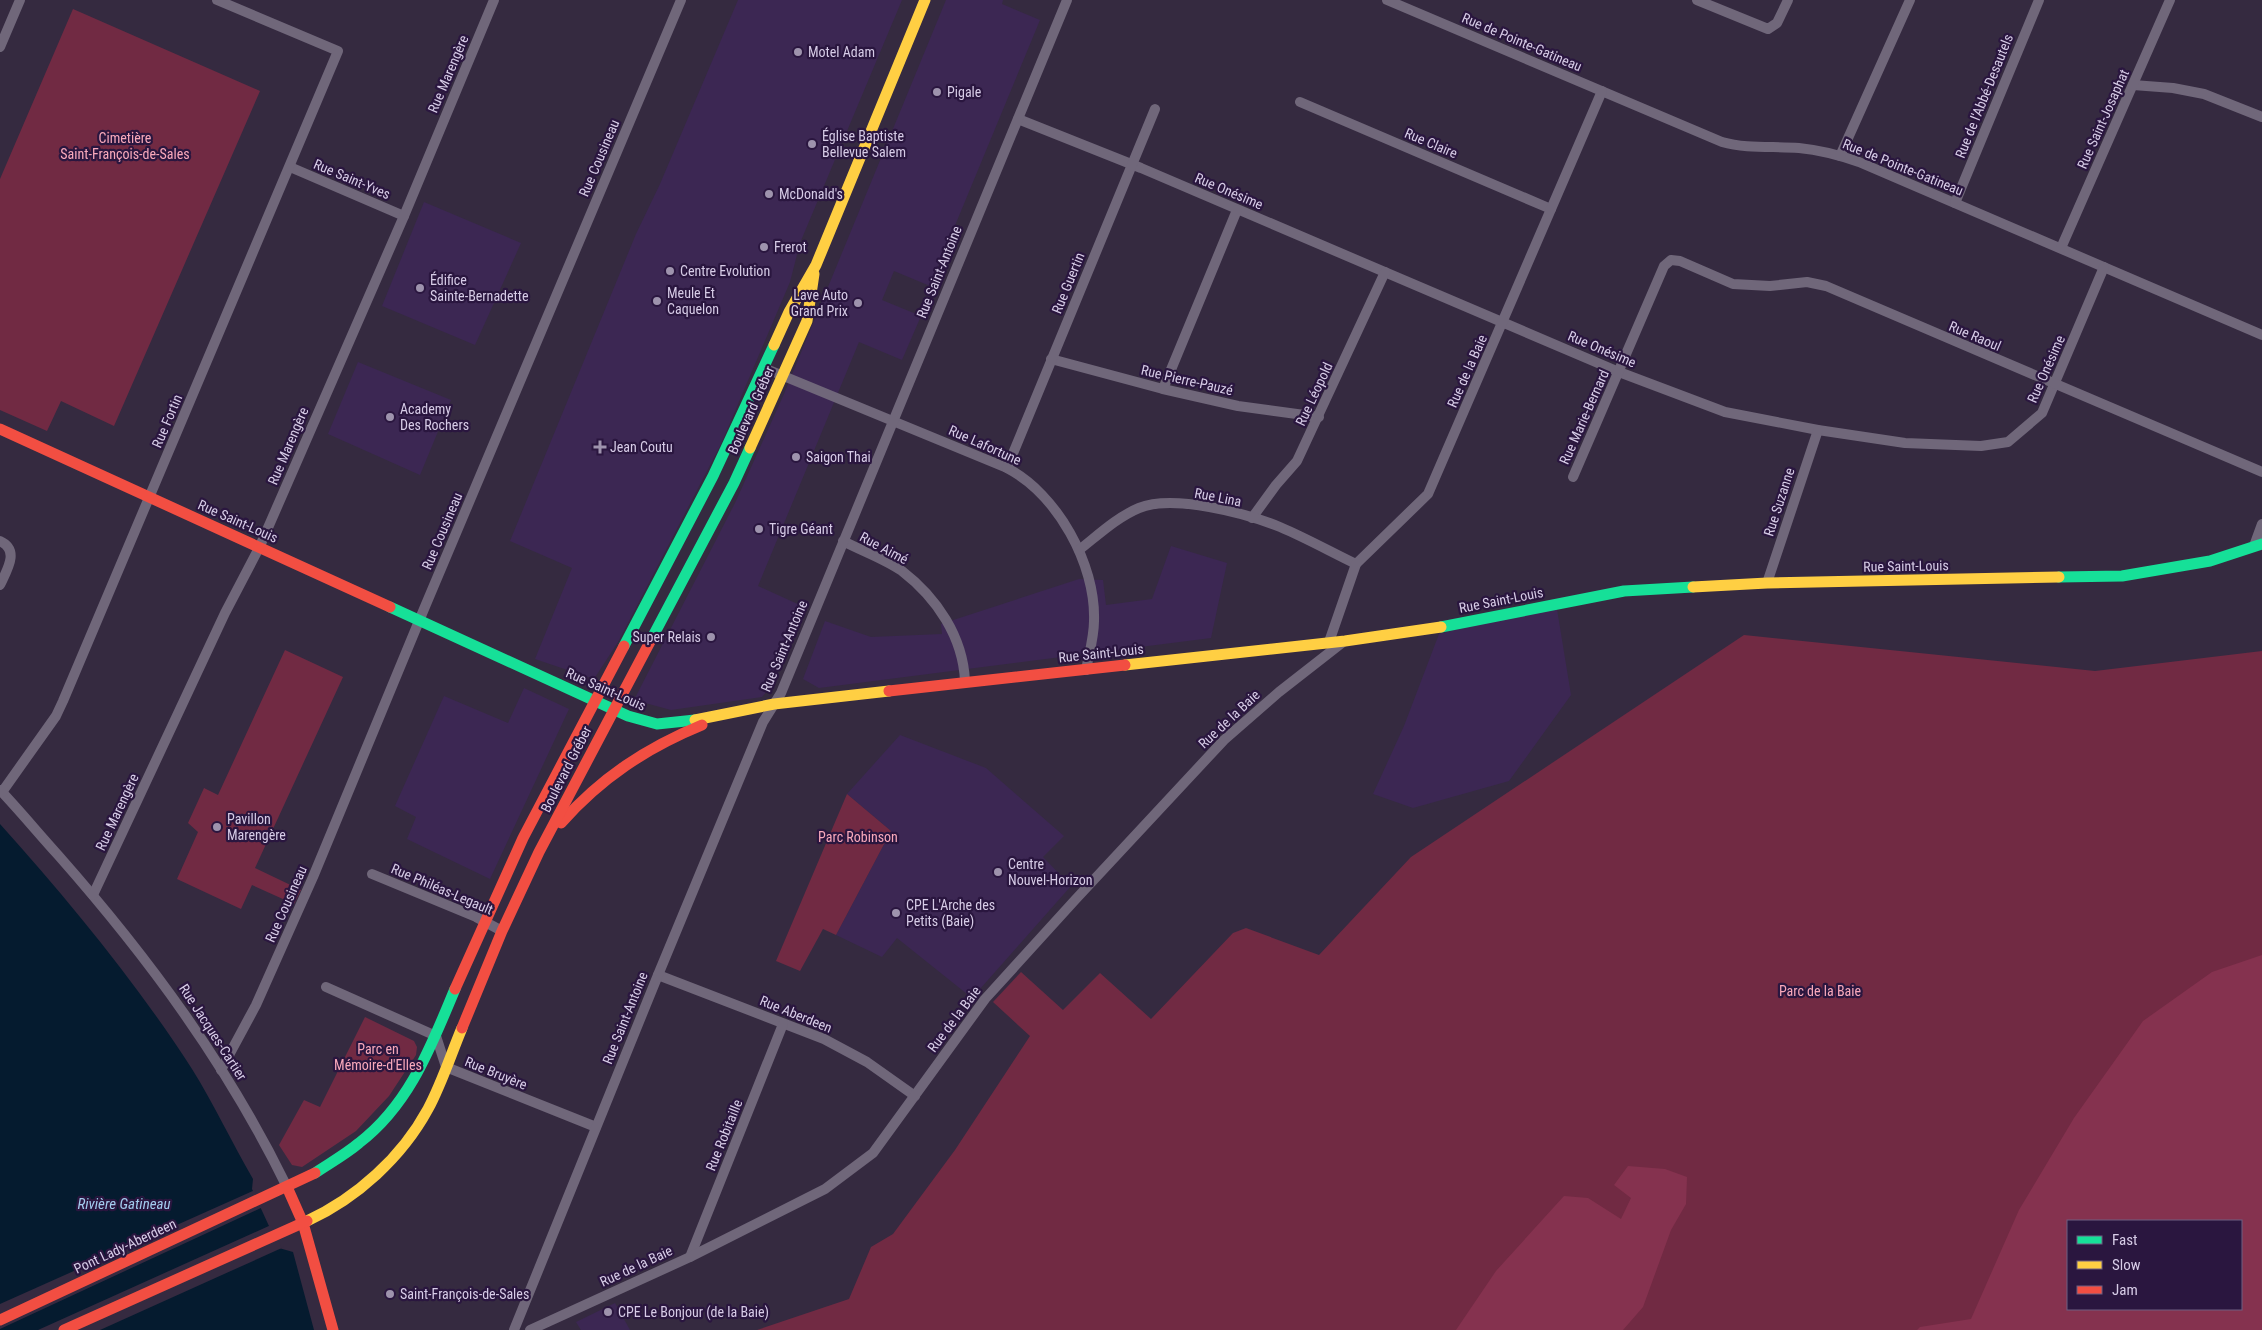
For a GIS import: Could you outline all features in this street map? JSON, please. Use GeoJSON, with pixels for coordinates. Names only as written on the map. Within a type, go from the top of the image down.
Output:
{"type":"FeatureCollection","features":[{"type":"Feature","properties":{"kind":"main road","name":"Boulevard Gréber"},"geometry":{"type":"LineString","coordinates":[[262,1199],[332,1164],[360,1143],[380,1123],[416,1080],[484,922],[523,838],[713,476],[789,312],[816,265],[925,0]]}},
{"type":"Feature","properties":{"kind":"main road","name":"Boulevard Gréber"},"geometry":{"type":"LineString","coordinates":[[64,1330],[303,1223],[347,1199],[401,1148],[428,1109],[502,931],[539,852],[734,483],[807,321],[816,265]]}},
{"type":"Feature","properties":{"kind":"main road","name":"Rue Saint-Louis"},"geometry":{"type":"LineString","coordinates":[[0,429],[638,720],[657,724],[678,722],[774,704],[965,681],[1086,670],[1345,641],[1431,629],[1624,591],[1767,583],[2122,576],[2210,562],[2258,545]]}},
{"type":"Feature","properties":{"kind":"main road"},"geometry":{"type":"LineString","coordinates":[[539,852],[570,813],[594,788],[628,761],[660,742],[740,711]]}},
{"type":"Feature","properties":{"kind":"main road","name":"Rue Jacques-Cartier"},"geometry":{"type":"LineString","coordinates":[[287,1187],[303,1223],[333,1330]]}},
{"type":"Feature","properties":{"kind":"main road","name":"Pont Lady-Aberdeen"},"geometry":{"type":"LineString","coordinates":[[0,1320],[262,1199]]}},
{"type":"Feature","properties":{"kind":"street"},"geometry":{"type":"LineString","coordinates":[[0,47],[20,0]]}},
{"type":"Feature","properties":{"kind":"street","name":"Rue Marengère"},"geometry":{"type":"LineString","coordinates":[[93,896],[225,614],[260,546],[404,216],[494,0]]}},
{"type":"Feature","properties":{"kind":"street","name":"Rue Cousineau"},"geometry":{"type":"LineString","coordinates":[[221,1070],[256,1004],[313,877],[681,0]]}},
{"type":"Feature","properties":{"kind":"street","name":"Rue Saint-Antoine"},"geometry":{"type":"LineString","coordinates":[[514,1330],[763,722],[781,694],[1067,0]]}},
{"type":"Feature","properties":{"kind":"street","name":"Rue de Pointe-Gatineau"},"geometry":{"type":"LineString","coordinates":[[1387,0],[1722,142],[1747,147],[1800,148],[1840,156],[1955,202],[2262,335]]}},
{"type":"Feature","properties":{"kind":"street"},"geometry":{"type":"LineString","coordinates":[[1697,0],[1768,29],[1777,23],[1788,0]]}},
{"type":"Feature","properties":{"kind":"street"},"geometry":{"type":"LineString","coordinates":[[1840,156],[1910,0]]}},
{"type":"Feature","properties":{"kind":"street","name":"Rue de l'Abbé-Desautels"},"geometry":{"type":"LineString","coordinates":[[1955,202],[2039,0]]}},
{"type":"Feature","properties":{"kind":"street","name":"Rue Saint-Josaphat"},"geometry":{"type":"LineString","coordinates":[[2060,248],[2134,85],[2170,0]]}},
{"type":"Feature","properties":{"kind":"street","name":"Rue Fortin"},"geometry":{"type":"LineString","coordinates":[[1,791],[56,716],[63,701],[338,51],[222,1]]}},
{"type":"Feature","properties":{"kind":"street"},"geometry":{"type":"LineString","coordinates":[[2134,85],[2173,88],[2204,94],[2262,117]]}},
{"type":"Feature","properties":{"kind":"street","name":"Rue de la Baie"},"geometry":{"type":"LineString","coordinates":[[1329,642],[1356,564],[1428,494],[1602,91]]}},
{"type":"Feature","properties":{"kind":"street","name":"Rue Claire"},"geometry":{"type":"LineString","coordinates":[[1300,102],[1551,209]]}},
{"type":"Feature","properties":{"kind":"street","name":"Rue Guertin"},"geometry":{"type":"LineString","coordinates":[[1007,468],[1156,109]]}},
{"type":"Feature","properties":{"kind":"street","name":"Rue Onésime"},"geometry":{"type":"LineString","coordinates":[[1018,119],[1132,164],[1619,372],[1725,412],[1818,430],[1905,443],[1982,446],[2008,442],[2042,413],[2104,267]]}},
{"type":"Feature","properties":{"kind":"street","name":"Rue Saint-Yves"},"geometry":{"type":"LineString","coordinates":[[290,167],[404,216]]}},
{"type":"Feature","properties":{"kind":"street"},"geometry":{"type":"LineString","coordinates":[[1163,389],[1237,210]]}},
{"type":"Feature","properties":{"kind":"street","name":"Rue Marie-Bernard"},"geometry":{"type":"LineString","coordinates":[[1573,477],[1664,266],[1671,260]]}},
{"type":"Feature","properties":{"kind":"street","name":"Rue Raoul"},"geometry":{"type":"LineString","coordinates":[[1671,260],[1680,261],[1733,284],[1770,286],[1807,282],[1826,286],[2262,472]]}},
{"type":"Feature","properties":{"kind":"street","name":"Rue Léopold"},"geometry":{"type":"LineString","coordinates":[[1252,518],[1276,485],[1297,461],[1386,272]]}},
{"type":"Feature","properties":{"kind":"street","name":"Rue Pierre-Pauzé"},"geometry":{"type":"LineString","coordinates":[[1051,359],[1163,389],[1238,406],[1319,417]]}},
{"type":"Feature","properties":{"kind":"street","name":"Rue Lafortune"},"geometry":{"type":"LineString","coordinates":[[764,368],[1007,468],[1020,475],[1039,491],[1057,512],[1079,550],[1090,585],[1094,620],[1086,670]]}},
{"type":"Feature","properties":{"kind":"street","name":"Rue Suzanne"},"geometry":{"type":"LineString","coordinates":[[1767,583],[1818,430]]}},
{"type":"Feature","properties":{"kind":"street","name":"Rue Lina"},"geometry":{"type":"LineString","coordinates":[[1079,550],[1138,508],[1158,502],[1202,506],[1252,518],[1280,527],[1356,564]]}},
{"type":"Feature","properties":{"kind":"street"},"geometry":{"type":"LineString","coordinates":[[2258,545],[2262,524]]}},
{"type":"Feature","properties":{"kind":"street"},"geometry":{"type":"LineString","coordinates":[[0,541],[7,544],[11,552],[11,560],[0,585]]}},
{"type":"Feature","properties":{"kind":"street","name":"Rue Aimé"},"geometry":{"type":"LineString","coordinates":[[843,542],[901,571],[935,602],[953,630],[964,667],[965,681]]}},
{"type":"Feature","properties":{"kind":"street","name":"Rue de la Baie"},"geometry":{"type":"LineString","coordinates":[[530,1330],[690,1257],[825,1189],[873,1153],[985,999],[1177,790],[1224,740],[1279,692],[1345,641]]}},
{"type":"Feature","properties":{"kind":"street","name":"Rue Jacques-Cartier"},"geometry":{"type":"LineString","coordinates":[[1,791],[93,896],[171,994],[221,1070],[287,1187]]}},
{"type":"Feature","properties":{"kind":"street","name":"Rue Philéas-Legault"},"geometry":{"type":"LineString","coordinates":[[372,874],[502,931]]}},
{"type":"Feature","properties":{"kind":"street","name":"Rue Aberdeen"},"geometry":{"type":"LineString","coordinates":[[658,975],[824,1039],[867,1062],[915,1096]]}},
{"type":"Feature","properties":{"kind":"street"},"geometry":{"type":"LineString","coordinates":[[326,987],[436,1036]]}},
{"type":"Feature","properties":{"kind":"street","name":"Rue Robitaille"},"geometry":{"type":"LineString","coordinates":[[690,1257],[783,1024]]}},
{"type":"Feature","properties":{"kind":"street","name":"Rue Bruyère"},"geometry":{"type":"LineString","coordinates":[[436,1036],[446,1068],[596,1127]]}},
{"type":"Feature","properties":{"kind":"shaded area"},"geometry":{"type":"Polygon","coordinates":[[[738,0],[902,0],[800,243],[790,282],[721,444],[618,642],[594,679],[535,659],[572,568],[510,541],[636,234],[660,184],[738,0]]]}},
{"type":"Feature","properties":{"kind":"shaded area"},"geometry":{"type":"Polygon","coordinates":[[[946,0],[1003,0],[1002,4],[1040,20],[930,286],[894,271],[882,300],[921,316],[902,360],[859,342],[758,586],[802,606],[767,691],[762,697],[671,710],[634,700],[735,503],[784,394],[946,0]]]}},
{"type":"Feature","properties":{"kind":"shaded area"},"geometry":{"type":"Polygon","coordinates":[[[424,202],[521,243],[475,345],[382,306],[424,202]]]}},
{"type":"Feature","properties":{"kind":"shaded area","name":"Academy Des Rochers"},"geometry":{"type":"Polygon","coordinates":[[[358,362],[451,400],[420,475],[328,434],[358,362]]]}},
{"type":"Feature","properties":{"kind":"shaded area"},"geometry":{"type":"Polygon","coordinates":[[[1171,546],[1227,563],[1211,638],[819,688],[803,679],[825,621],[871,637],[942,634],[941,624],[1079,579],[1103,580],[1106,605],[1152,599],[1171,546]]]}},
{"type":"Feature","properties":{"kind":"shaded area"},"geometry":{"type":"Polygon","coordinates":[[[1556,603],[1571,695],[1509,781],[1413,808],[1373,794],[1404,726],[1439,634],[1556,603]]]}},
{"type":"Feature","properties":{"kind":"shaded area"},"geometry":{"type":"Polygon","coordinates":[[[524,688],[569,709],[490,879],[407,839],[416,817],[395,806],[444,696],[508,723],[524,688]]]}},
{"type":"Feature","properties":{"kind":"shaded area","name":"Centre Nouvel-Horizon"},"geometry":{"type":"Polygon","coordinates":[[[900,735],[986,768],[1064,836],[1043,857],[1071,886],[972,998],[897,938],[882,957],[836,935],[891,831],[847,794],[900,735]]]}},
{"type":"Feature","properties":{"kind":"shaded area"},"geometry":{"type":"Polygon","coordinates":[[[2262,955],[2262,1330],[1917,1330],[1920,1327],[1971,1319],[2019,1210],[2074,1118],[2143,1021],[2212,972],[2262,955]]]}},
{"type":"Feature","properties":{"kind":"shaded area"},"geometry":{"type":"Polygon","coordinates":[[[1628,1166],[1665,1169],[1687,1177],[1686,1204],[1671,1230],[1643,1307],[1623,1330],[1456,1330],[1496,1271],[1564,1196],[1588,1198],[1621,1219],[1631,1198],[1614,1185],[1628,1166]]]}},
{"type":"Feature","properties":{"kind":"shaded area","name":"CPE Le Bonjour (de la Baie)"},"geometry":{"type":"Polygon","coordinates":[[[615,1303],[630,1330],[581,1330],[576,1322],[615,1303]]]}},
{"type":"Feature","properties":{"kind":"green space","name":"Cimetière Saint-François-de-Sales"},"geometry":{"type":"Polygon","coordinates":[[[73,9],[260,91],[114,426],[61,401],[47,431],[0,410],[0,179],[73,9]]]}},
{"type":"Feature","properties":{"kind":"green space","name":"Parc de la Baie"},"geometry":{"type":"Polygon","coordinates":[[[1744,635],[2095,671],[2262,651],[2262,1330],[757,1330],[849,1299],[871,1247],[893,1234],[955,1150],[1030,1036],[993,1002],[1021,972],[1063,1010],[1100,973],[1151,1019],[1233,933],[1246,928],[1319,955],[1411,857],[1744,635]]]}},
{"type":"Feature","properties":{"kind":"green space"},"geometry":{"type":"Polygon","coordinates":[[[285,650],[343,677],[255,868],[301,890],[294,904],[252,885],[241,909],[177,879],[198,832],[188,823],[204,788],[218,795],[285,650]]]}},
{"type":"Feature","properties":{"kind":"green space","name":"Parc Robinson"},"geometry":{"type":"Polygon","coordinates":[[[847,794],[891,831],[836,935],[823,929],[800,971],[776,961],[847,794]]]}},
{"type":"Feature","properties":{"kind":"green space","name":"Parc en Mémoire-d'Elles"},"geometry":{"type":"Polygon","coordinates":[[[365,1017],[414,1041],[417,1047],[416,1055],[389,1096],[356,1131],[302,1167],[292,1165],[279,1145],[304,1100],[320,1107],[365,1017]]]}},
{"type":"Feature","properties":{"kind":"water","name":"Rivière Gatineau"},"geometry":{"type":"Polygon","coordinates":[[[0,824],[101,943],[148,1005],[192,1069],[253,1179],[252,1189],[279,1248],[293,1252],[314,1330],[0,1330],[0,824]]]}},
{"type":"Feature","properties":{"kind":"pier"},"geometry":{"type":"Polygon","coordinates":[[[255,1190],[263,1207],[0,1329],[0,1304],[255,1190]]]}},
{"type":"Feature","properties":{"kind":"pier"},"geometry":{"type":"Polygon","coordinates":[[[271,1225],[281,1246],[284,1247],[100,1330],[38,1330],[271,1225]]]}},
{"type":"Feature","properties":{"kind":"traffic: fast"},"geometry":{"type":"LineString","coordinates":[[624,646],[713,476],[774,345]]}},
{"type":"Feature","properties":{"kind":"traffic: fast"},"geometry":{"type":"LineString","coordinates":[[652,638],[734,483],[750,448]]}},
{"type":"Feature","properties":{"kind":"traffic: fast"},"geometry":{"type":"LineString","coordinates":[[2059,577],[2122,576],[2210,561],[2262,544]]}},
{"type":"Feature","properties":{"kind":"traffic: fast"},"geometry":{"type":"LineString","coordinates":[[1441,627],[1624,591],[1693,587]]}},
{"type":"Feature","properties":{"kind":"traffic: fast"},"geometry":{"type":"LineString","coordinates":[[390,607],[628,716],[657,724],[695,720]]}},
{"type":"Feature","properties":{"kind":"traffic: fast"},"geometry":{"type":"LineString","coordinates":[[315,1173],[359,1143],[377,1128],[392,1110],[417,1073],[428,1052],[455,989]]}},
{"type":"Feature","properties":{"kind":"traffic: slow"},"geometry":{"type":"LineString","coordinates":[[774,345],[789,312],[816,265],[925,0]]}},
{"type":"Feature","properties":{"kind":"traffic: slow"},"geometry":{"type":"LineString","coordinates":[[750,448],[807,321],[814,274]]}},
{"type":"Feature","properties":{"kind":"traffic: slow"},"geometry":{"type":"LineString","coordinates":[[1693,587],[1767,583],[2059,577]]}},
{"type":"Feature","properties":{"kind":"traffic: slow"},"geometry":{"type":"LineString","coordinates":[[1125,665],[1345,641],[1441,627]]}},
{"type":"Feature","properties":{"kind":"traffic: slow"},"geometry":{"type":"LineString","coordinates":[[695,720],[774,704],[889,691]]}},
{"type":"Feature","properties":{"kind":"traffic: slow"},"geometry":{"type":"LineString","coordinates":[[307,1221],[343,1201],[360,1188],[377,1174],[405,1144],[433,1099],[462,1028]]}},
{"type":"Feature","properties":{"kind":"traffic: jam"},"geometry":{"type":"LineString","coordinates":[[0,429],[390,607]]}},
{"type":"Feature","properties":{"kind":"traffic: jam"},"geometry":{"type":"LineString","coordinates":[[462,1028],[502,931],[539,852],[652,638]]}},
{"type":"Feature","properties":{"kind":"traffic: jam"},"geometry":{"type":"LineString","coordinates":[[455,989],[523,838],[624,646]]}},
{"type":"Feature","properties":{"kind":"traffic: jam"},"geometry":{"type":"LineString","coordinates":[[889,691],[1125,665]]}},
{"type":"Feature","properties":{"kind":"traffic: jam"},"geometry":{"type":"LineString","coordinates":[[561,823],[608,778],[643,754],[702,725]]}},
{"type":"Feature","properties":{"kind":"traffic: jam"},"geometry":{"type":"LineString","coordinates":[[0,1320],[315,1173]]}},
{"type":"Feature","properties":{"kind":"traffic: jam"},"geometry":{"type":"LineString","coordinates":[[287,1187],[303,1223],[333,1330]]}},
{"type":"Feature","properties":{"kind":"traffic: jam"},"geometry":{"type":"LineString","coordinates":[[64,1330],[307,1221]]}},
{"type":"Feature","properties":{"kind":"place","name":"Motel Adam"},"geometry":{"type":"Point","coordinates":[798,52]}},
{"type":"Feature","properties":{"kind":"place","name":"Pigale"},"geometry":{"type":"Point","coordinates":[937,92]}},
{"type":"Feature","properties":{"kind":"place","name":"Église Baptiste Bellevue Salem"},"geometry":{"type":"Point","coordinates":[812,144]}},
{"type":"Feature","properties":{"kind":"place","name":"McDonald's"},"geometry":{"type":"Point","coordinates":[769,194]}},
{"type":"Feature","properties":{"kind":"place","name":"Frerot"},"geometry":{"type":"Point","coordinates":[764,247]}},
{"type":"Feature","properties":{"kind":"place","name":"Centre Evolution"},"geometry":{"type":"Point","coordinates":[670,271]}},
{"type":"Feature","properties":{"kind":"place","name":"Édifice Sainte-Bernadette"},"geometry":{"type":"Point","coordinates":[420,288]}},
{"type":"Feature","properties":{"kind":"place","name":"Meule Et Caquelon"},"geometry":{"type":"Point","coordinates":[657,301]}},
{"type":"Feature","properties":{"kind":"place","name":"Lave Auto Grand Prix"},"geometry":{"type":"Point","coordinates":[858,303]}},
{"type":"Feature","properties":{"kind":"place","name":"Academy Des Rochers"},"geometry":{"type":"Point","coordinates":[390,417]}},
{"type":"Feature","properties":{"kind":"place","name":"Jean Coutu"},"geometry":{"type":"Point","coordinates":[600,447]}},
{"type":"Feature","properties":{"kind":"place","name":"Saigon Thai"},"geometry":{"type":"Point","coordinates":[796,457]}},
{"type":"Feature","properties":{"kind":"place","name":"Tigre Géant"},"geometry":{"type":"Point","coordinates":[759,529]}},
{"type":"Feature","properties":{"kind":"place","name":"Super Relais"},"geometry":{"type":"Point","coordinates":[711,637]}},
{"type":"Feature","properties":{"kind":"place","name":"Pavillon Marengère"},"geometry":{"type":"Point","coordinates":[217,827]}},
{"type":"Feature","properties":{"kind":"place","name":"Centre Nouvel-Horizon"},"geometry":{"type":"Point","coordinates":[998,872]}},
{"type":"Feature","properties":{"kind":"place","name":"CPE L'Arche des Petits (Baie)"},"geometry":{"type":"Point","coordinates":[896,913]}},
{"type":"Feature","properties":{"kind":"place","name":"Saint-François-de-Sales"},"geometry":{"type":"Point","coordinates":[390,1294]}},
{"type":"Feature","properties":{"kind":"place","name":"CPE Le Bonjour (de la Baie)"},"geometry":{"type":"Point","coordinates":[608,1312]}}]}
